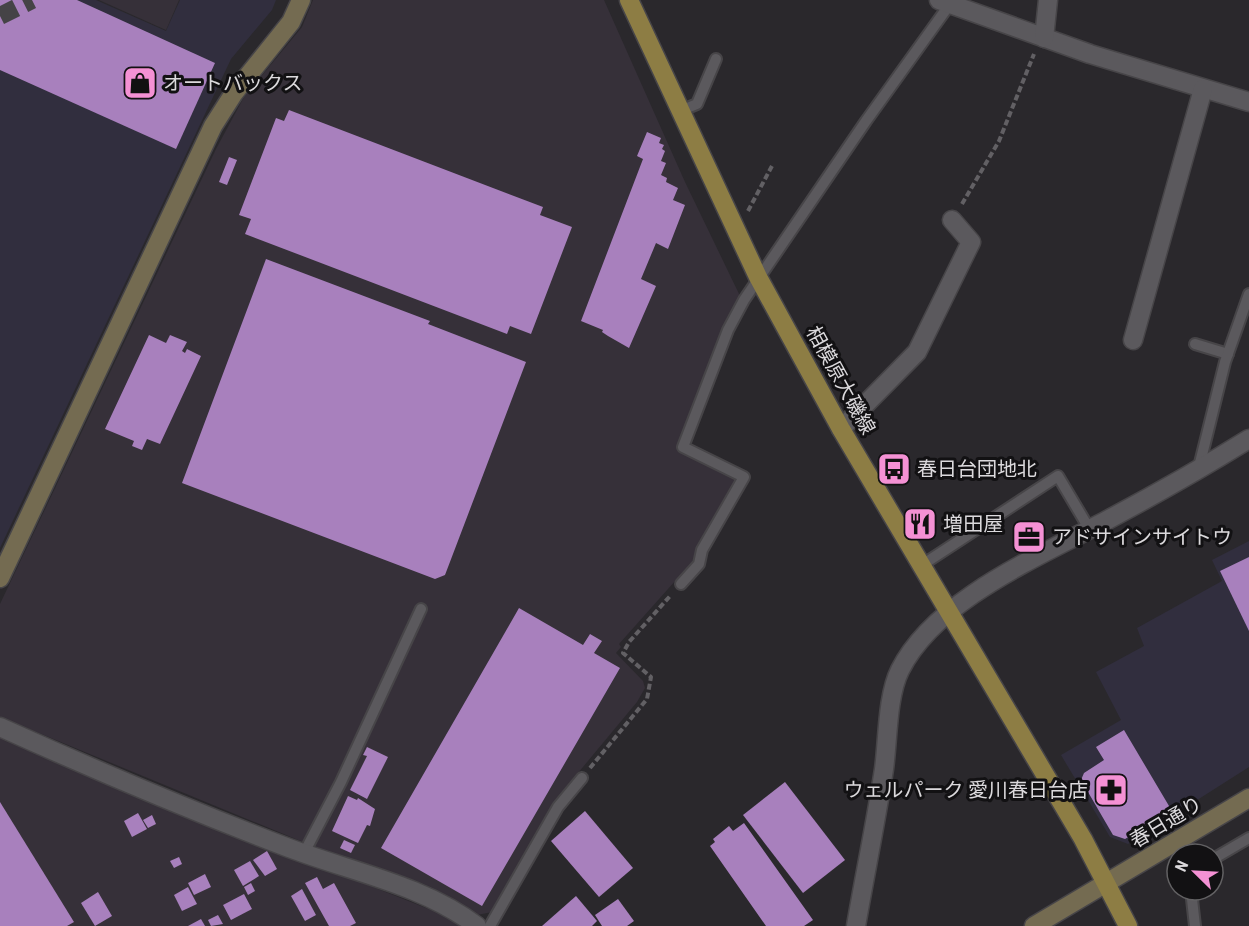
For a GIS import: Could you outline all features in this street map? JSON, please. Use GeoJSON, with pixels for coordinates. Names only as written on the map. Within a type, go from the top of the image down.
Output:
{"type":"FeatureCollection","features":[{"type":"Feature","properties":{"kind":"main road","name":"相模原大磯線"},"geometry":{"type":"LineString","coordinates":[[629,0],[758,277],[841,429],[949,609],[1107,884],[1128,926]]}},
{"type":"Feature","properties":{"kind":"street"},"geometry":{"type":"LineString","coordinates":[[0,578],[213,126],[234,93],[291,22],[301,0]]}},
{"type":"Feature","properties":{"kind":"street"},"geometry":{"type":"LineString","coordinates":[[1044,38],[1048,0]]}},
{"type":"Feature","properties":{"kind":"street"},"geometry":{"type":"LineString","coordinates":[[944,2],[1044,38],[1249,102]]}},
{"type":"Feature","properties":{"kind":"street"},"geometry":{"type":"LineString","coordinates":[[1132,340],[1203,89]]}},
{"type":"Feature","properties":{"kind":"street"},"geometry":{"type":"LineString","coordinates":[[841,429],[917,352],[977,244],[952,220]]}},
{"type":"Feature","properties":{"kind":"street"},"geometry":{"type":"LineString","coordinates":[[856,926],[899,670],[925,636],[949,609],[1020,565],[1090,530],[1197,471],[1249,439]]}},
{"type":"Feature","properties":{"kind":"street"},"geometry":{"type":"LineString","coordinates":[[0,727],[81,763],[304,853],[420,894],[455,909],[477,926]]}},
{"type":"Feature","properties":{"kind":"street","name":"春日通り"},"geometry":{"type":"LineString","coordinates":[[1034,926],[1249,798]]}},
{"type":"Feature","properties":{"kind":"lane"},"geometry":{"type":"LineString","coordinates":[[681,584],[699,564],[702,550],[744,477],[683,447],[728,330],[758,277],[944,2]]}},
{"type":"Feature","properties":{"kind":"lane"},"geometry":{"type":"LineString","coordinates":[[680,111],[697,104],[716,59]]}},
{"type":"Feature","properties":{"kind":"lane"},"geometry":{"type":"LineString","coordinates":[[1197,471],[1228,354],[1249,294]]}},
{"type":"Feature","properties":{"kind":"lane"},"geometry":{"type":"LineString","coordinates":[[1195,344],[1228,354]]}},
{"type":"Feature","properties":{"kind":"lane"},"geometry":{"type":"LineString","coordinates":[[922,565],[1058,476],[1090,530]]}},
{"type":"Feature","properties":{"kind":"lane"},"geometry":{"type":"LineString","coordinates":[[304,853],[341,782],[421,609]]}},
{"type":"Feature","properties":{"kind":"lane"},"geometry":{"type":"LineString","coordinates":[[490,926],[558,807],[582,778]]}},
{"type":"Feature","properties":{"kind":"lane"},"geometry":{"type":"LineString","coordinates":[[1225,852],[1249,838]]}},
{"type":"Feature","properties":{"kind":"lane"},"geometry":{"type":"LineString","coordinates":[[1192,902],[1195,926]]}},
{"type":"Feature","properties":{"kind":"path"},"geometry":{"type":"LineString","coordinates":[[952,220],[999,141],[1038,43],[1044,38]]}},
{"type":"Feature","properties":{"kind":"path"},"geometry":{"type":"LineString","coordinates":[[734,225],[748,211],[773,164]]}},
{"type":"Feature","properties":{"kind":"path"},"geometry":{"type":"LineString","coordinates":[[582,778],[647,699],[651,677],[623,653],[629,642],[681,584]]}},
{"type":"Feature","properties":{"kind":"shaded area"},"geometry":{"type":"Polygon","coordinates":[[[0,0],[96,0],[166,31],[180,0],[276,0],[272,10],[231,59],[0,548],[0,0]]]}},
{"type":"Feature","properties":{"kind":"shaded area"},"geometry":{"type":"Polygon","coordinates":[[[99,0],[179,0],[166,30],[99,0]]]}},
{"type":"Feature","properties":{"kind":"shaded area"},"geometry":{"type":"Polygon","coordinates":[[[313,0],[604,0],[685,182],[741,298],[679,449],[739,479],[692,562],[619,644],[621,647],[616,653],[643,681],[645,688],[637,702],[553,803],[492,912],[477,915],[450,898],[298,840],[0,717],[0,604],[216,149],[244,97],[302,27],[313,0]]]}},
{"type":"Feature","properties":{"kind":"shaded area"},"geometry":{"type":"Polygon","coordinates":[[[1249,541],[1249,767],[1128,844],[1110,837],[1061,755],[1121,720],[1096,672],[1144,646],[1137,628],[1222,581],[1212,560],[1249,541]]]}},
{"type":"Feature","properties":{"kind":"shaded area"},"geometry":{"type":"Polygon","coordinates":[[[0,737],[92,776],[444,915],[461,926],[0,926],[0,737]]]}},
{"type":"Feature","properties":{"kind":"building"},"geometry":{"type":"Polygon","coordinates":[[[0,0],[77,0],[215,63],[176,149],[0,70],[0,0]]]}},
{"type":"Feature","properties":{"kind":"building"},"geometry":{"type":"Polygon","coordinates":[[[289,110],[543,207],[540,215],[572,227],[531,334],[510,326],[507,334],[245,234],[251,219],[239,215],[276,118],[284,121],[289,110]]]}},
{"type":"Feature","properties":{"kind":"building"},"geometry":{"type":"Polygon","coordinates":[[[647,132],[661,138],[659,143],[664,145],[662,149],[665,151],[661,161],[666,163],[661,175],[667,178],[666,182],[678,188],[673,200],[685,205],[668,249],[656,243],[641,279],[656,286],[629,348],[602,332],[603,330],[581,321],[643,159],[637,156],[647,132]]]}},
{"type":"Feature","properties":{"kind":"building"},"geometry":{"type":"Polygon","coordinates":[[[229,157],[237,160],[227,185],[219,182],[229,157]]]}},
{"type":"Feature","properties":{"kind":"building"},"geometry":{"type":"Polygon","coordinates":[[[266,259],[430,321],[428,324],[526,362],[445,575],[435,579],[182,483],[266,259]]]}},
{"type":"Feature","properties":{"kind":"building"},"geometry":{"type":"Polygon","coordinates":[[[149,335],[166,343],[170,335],[187,342],[182,351],[185,353],[187,349],[201,356],[160,444],[147,439],[142,450],[132,446],[134,441],[105,429],[149,335]]]}},
{"type":"Feature","properties":{"kind":"building"},"geometry":{"type":"Polygon","coordinates":[[[1249,557],[1249,631],[1220,571],[1249,557]]]}},
{"type":"Feature","properties":{"kind":"building"},"geometry":{"type":"Polygon","coordinates":[[[519,608],[583,645],[590,634],[602,641],[594,653],[620,668],[482,906],[381,848],[519,608]]]}},
{"type":"Feature","properties":{"kind":"building"},"geometry":{"type":"Polygon","coordinates":[[[1124,730],[1172,811],[1125,839],[1113,835],[1081,780],[1084,773],[1104,760],[1096,747],[1124,730]]]}},
{"type":"Feature","properties":{"kind":"building"},"geometry":{"type":"Polygon","coordinates":[[[367,747],[388,757],[367,799],[350,790],[367,756],[363,755],[367,747]]]}},
{"type":"Feature","properties":{"kind":"building"},"geometry":{"type":"Polygon","coordinates":[[[785,782],[845,860],[803,893],[743,815],[785,782]]]}},
{"type":"Feature","properties":{"kind":"building"},"geometry":{"type":"Polygon","coordinates":[[[348,796],[357,800],[358,798],[375,809],[370,826],[367,825],[358,843],[332,831],[348,796]]]}},
{"type":"Feature","properties":{"kind":"building"},"geometry":{"type":"Polygon","coordinates":[[[0,802],[74,922],[67,926],[0,926],[0,802]]]}},
{"type":"Feature","properties":{"kind":"building"},"geometry":{"type":"Polygon","coordinates":[[[585,811],[633,868],[599,897],[551,841],[585,811]]]}},
{"type":"Feature","properties":{"kind":"building"},"geometry":{"type":"Polygon","coordinates":[[[138,813],[147,829],[132,837],[124,821],[138,813]]]}},
{"type":"Feature","properties":{"kind":"building"},"geometry":{"type":"Polygon","coordinates":[[[152,815],[156,824],[148,828],[143,820],[152,815]]]}},
{"type":"Feature","properties":{"kind":"building"},"geometry":{"type":"Polygon","coordinates":[[[744,823],[813,920],[804,926],[766,926],[710,846],[715,842],[713,839],[729,826],[733,831],[744,823]]]}},
{"type":"Feature","properties":{"kind":"building"},"geometry":{"type":"Polygon","coordinates":[[[344,840],[355,845],[351,853],[340,848],[344,840]]]}},
{"type":"Feature","properties":{"kind":"building"},"geometry":{"type":"Polygon","coordinates":[[[267,851],[277,869],[265,876],[253,860],[267,851]]]}},
{"type":"Feature","properties":{"kind":"building"},"geometry":{"type":"Polygon","coordinates":[[[179,857],[182,864],[174,868],[170,861],[179,857]]]}},
{"type":"Feature","properties":{"kind":"building"},"geometry":{"type":"Polygon","coordinates":[[[250,861],[259,876],[243,886],[234,870],[250,861]]]}},
{"type":"Feature","properties":{"kind":"building"},"geometry":{"type":"Polygon","coordinates":[[[205,874],[211,887],[194,895],[188,883],[205,874]]]}},
{"type":"Feature","properties":{"kind":"building"},"geometry":{"type":"Polygon","coordinates":[[[317,877],[323,889],[334,883],[356,923],[350,926],[329,926],[305,883],[317,877]]]}},
{"type":"Feature","properties":{"kind":"building"},"geometry":{"type":"Polygon","coordinates":[[[251,883],[255,891],[248,895],[244,887],[251,883]]]}},
{"type":"Feature","properties":{"kind":"building"},"geometry":{"type":"Polygon","coordinates":[[[188,887],[197,904],[182,911],[174,895],[188,887]]]}},
{"type":"Feature","properties":{"kind":"building"},"geometry":{"type":"Polygon","coordinates":[[[302,889],[316,915],[305,921],[291,896],[302,889]]]}},
{"type":"Feature","properties":{"kind":"building"},"geometry":{"type":"Polygon","coordinates":[[[98,892],[112,916],[95,926],[81,903],[98,892]]]}},
{"type":"Feature","properties":{"kind":"building"},"geometry":{"type":"Polygon","coordinates":[[[244,894],[252,909],[231,920],[223,905],[244,894]]]}},
{"type":"Feature","properties":{"kind":"building"},"geometry":{"type":"Polygon","coordinates":[[[576,896],[597,921],[592,926],[542,926],[576,896]]]}},
{"type":"Feature","properties":{"kind":"building"},"geometry":{"type":"Polygon","coordinates":[[[618,899],[634,921],[627,926],[602,926],[595,915],[618,899]]]}},
{"type":"Feature","properties":{"kind":"building"},"geometry":{"type":"Polygon","coordinates":[[[218,915],[223,924],[211,926],[208,920],[218,915]]]}},
{"type":"Feature","properties":{"kind":"building"},"geometry":{"type":"Polygon","coordinates":[[[201,919],[205,926],[188,926],[201,919]]]}},
{"type":"Feature","properties":{"kind":"tunnel"},"geometry":{"type":"LineString","coordinates":[[0,16],[32,0]]}},
{"type":"Feature","properties":{"kind":"place","name":"オートバックス"},"geometry":{"type":"Point","coordinates":[140,83]}},
{"type":"Feature","properties":{"kind":"place","name":"春日台団地北"},"geometry":{"type":"Point","coordinates":[894,469]}},
{"type":"Feature","properties":{"kind":"place","name":"増田屋"},"geometry":{"type":"Point","coordinates":[920,524]}},
{"type":"Feature","properties":{"kind":"place","name":"アドサインサイトウ"},"geometry":{"type":"Point","coordinates":[1029,537]}},
{"type":"Feature","properties":{"kind":"place","name":"ウェルパーク 愛川春日台店"},"geometry":{"type":"Point","coordinates":[1111,790]}}]}
